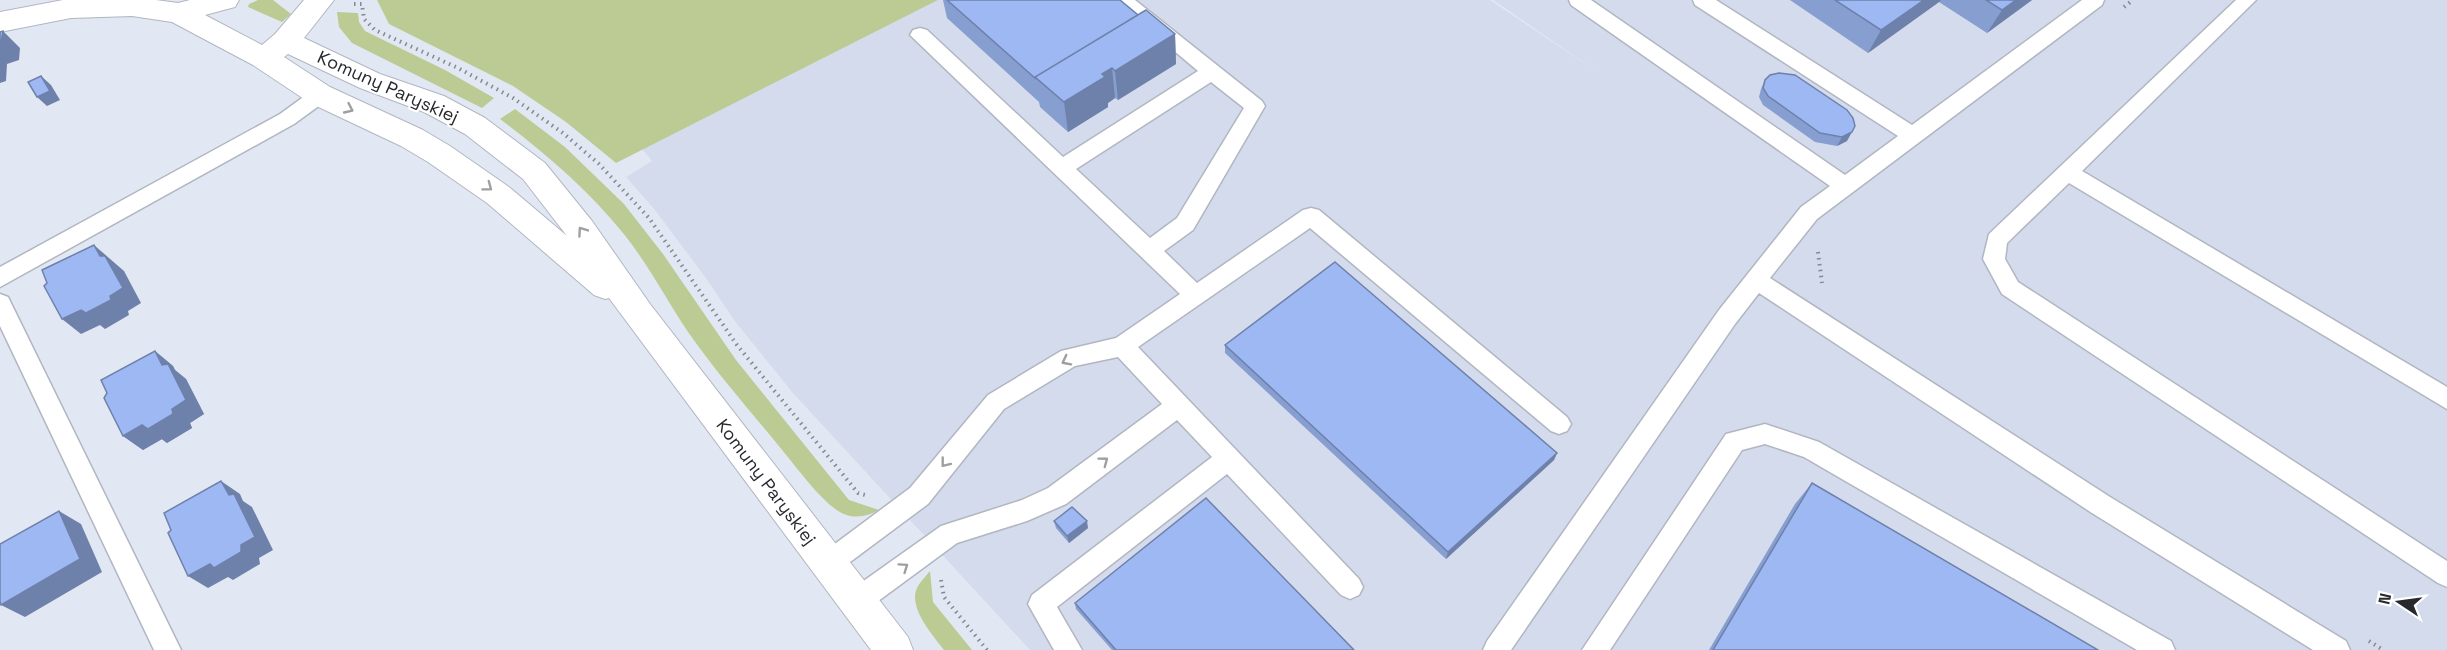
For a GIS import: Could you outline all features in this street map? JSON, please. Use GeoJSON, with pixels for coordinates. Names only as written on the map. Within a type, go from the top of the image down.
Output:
{"type":"FeatureCollection","features":[{"type":"Feature","properties":{"kind":"street"},"geometry":{"type":"LineString","coordinates":[[178,13],[225,0]]}},
{"type":"Feature","properties":{"kind":"street"},"geometry":{"type":"LineString","coordinates":[[0,22],[71,8],[132,6],[178,13],[274,50],[320,0]]}},
{"type":"Feature","properties":{"kind":"street","name":"Komuny Paryskiej"},"geometry":{"type":"LineString","coordinates":[[274,50],[320,95],[412,138],[469,173],[638,314]]}},
{"type":"Feature","properties":{"kind":"street","name":"Komuny Paryskiej"},"geometry":{"type":"LineString","coordinates":[[274,50],[434,104],[474,126],[534,171],[558,199],[638,314],[894,650]]}},
{"type":"Feature","properties":{"kind":"lane"},"geometry":{"type":"LineString","coordinates":[[1123,0],[1255,106],[1185,224],[1149,250]]}},
{"type":"Feature","properties":{"kind":"lane"},"geometry":{"type":"LineString","coordinates":[[1578,0],[1845,186]]}},
{"type":"Feature","properties":{"kind":"lane"},"geometry":{"type":"LineString","coordinates":[[1702,0],[1913,136]]}},
{"type":"Feature","properties":{"kind":"lane"},"geometry":{"type":"LineString","coordinates":[[1496,650],[1727,317],[1809,213],[2095,0]]}},
{"type":"Feature","properties":{"kind":"lane"},"geometry":{"type":"LineString","coordinates":[[2247,0],[1997,240],[1994,260],[2010,288],[2447,575]]}},
{"type":"Feature","properties":{"kind":"lane"},"geometry":{"type":"LineString","coordinates":[[920,36],[1149,250],[1195,296]]}},
{"type":"Feature","properties":{"kind":"lane"},"geometry":{"type":"LineString","coordinates":[[1061,169],[1212,72]]}},
{"type":"Feature","properties":{"kind":"lane"},"geometry":{"type":"LineString","coordinates":[[0,278],[287,118],[320,95]]}},
{"type":"Feature","properties":{"kind":"lane"},"geometry":{"type":"LineString","coordinates":[[2067,172],[2447,399]]}},
{"type":"Feature","properties":{"kind":"lane"},"geometry":{"type":"LineString","coordinates":[[829,563],[919,496],[996,402],[1069,358],[1122,346],[1311,216],[1558,424]]}},
{"type":"Feature","properties":{"kind":"lane"},"geometry":{"type":"LineString","coordinates":[[1756,280],[2101,505],[2337,650]]}},
{"type":"Feature","properties":{"kind":"lane"},"geometry":{"type":"LineString","coordinates":[[0,303],[168,650]]}},
{"type":"Feature","properties":{"kind":"lane"},"geometry":{"type":"LineString","coordinates":[[1122,346],[1350,587]]}},
{"type":"Feature","properties":{"kind":"lane"},"geometry":{"type":"LineString","coordinates":[[857,601],[950,534],[1027,510],[1057,496],[1177,406]]}},
{"type":"Feature","properties":{"kind":"lane"},"geometry":{"type":"LineString","coordinates":[[1594,650],[1734,441],[1765,434],[1811,450],[2162,650]]}},
{"type":"Feature","properties":{"kind":"lane"},"geometry":{"type":"LineString","coordinates":[[1069,650],[1041,604],[1228,459]]}},
{"type":"Feature","properties":{"kind":"path"},"geometry":{"type":"LineString","coordinates":[[940,570],[944,597],[987,650]]}},
{"type":"Feature","properties":{"kind":"shaded area"},"geometry":{"type":"Polygon","coordinates":[[[938,0],[1490,0],[1604,76],[1493,0],[2447,0],[2447,650],[1030,650],[792,392],[734,320],[655,210],[626,177],[652,161],[642,149],[938,0]]]}},
{"type":"Feature","properties":{"kind":"green space"},"geometry":{"type":"Polygon","coordinates":[[[258,0],[273,0],[291,14],[282,22],[248,7],[249,4],[258,0]]]}},
{"type":"Feature","properties":{"kind":"green space"},"geometry":{"type":"Polygon","coordinates":[[[377,0],[938,0],[616,163],[566,122],[513,86],[389,24],[377,0]]]}},
{"type":"Feature","properties":{"kind":"green space"},"geometry":{"type":"Polygon","coordinates":[[[337,12],[358,13],[359,22],[365,31],[445,70],[494,98],[482,108],[352,43],[339,27],[337,12]]]}},
{"type":"Feature","properties":{"kind":"green space"},"geometry":{"type":"Polygon","coordinates":[[[515,109],[565,147],[624,204],[663,254],[736,360],[849,500],[879,510],[862,516],[848,516],[829,504],[814,488],[700,348],[623,233],[565,172],[500,119],[515,109]]]}},
{"type":"Feature","properties":{"kind":"green space"},"geometry":{"type":"Polygon","coordinates":[[[930,571],[933,602],[972,650],[944,650],[922,620],[915,602],[915,594],[918,586],[930,571]]]}},
{"type":"Feature","properties":{"kind":"building"},"geometry":{"type":"Polygon","coordinates":[[[947,0],[1120,0],[1138,15],[1035,77],[1036,79],[947,0]]]}},
{"type":"Feature","properties":{"kind":"building"},"geometry":{"type":"Polygon","coordinates":[[[1835,0],[1924,0],[1881,30],[1835,0]]]}},
{"type":"Feature","properties":{"kind":"building"},"geometry":{"type":"Polygon","coordinates":[[[1986,0],[2016,0],[2002,10],[1986,0]]]}},
{"type":"Feature","properties":{"kind":"building"},"geometry":{"type":"Polygon","coordinates":[[[1146,10],[1175,34],[1115,71],[1112,68],[1102,74],[1105,77],[1064,102],[1035,77],[1146,10]]]}},
{"type":"Feature","properties":{"kind":"building"},"geometry":{"type":"Polygon","coordinates":[[[3,31],[1,43],[0,44],[0,32],[3,31]]]}},
{"type":"Feature","properties":{"kind":"building"},"geometry":{"type":"Polygon","coordinates":[[[1779,73],[1795,75],[1847,110],[1855,126],[1852,132],[1842,137],[1820,133],[1768,96],[1763,88],[1765,80],[1770,75],[1779,73]]]}},
{"type":"Feature","properties":{"kind":"building"},"geometry":{"type":"Polygon","coordinates":[[[41,76],[50,91],[37,97],[28,82],[41,76]]]}},
{"type":"Feature","properties":{"kind":"building"},"geometry":{"type":"Polygon","coordinates":[[[94,245],[100,256],[105,256],[123,288],[110,296],[111,300],[86,313],[81,310],[62,319],[44,286],[47,283],[42,270],[94,245]]]}},
{"type":"Feature","properties":{"kind":"building"},"geometry":{"type":"Polygon","coordinates":[[[1335,262],[1557,453],[1448,552],[1225,345],[1335,262]]]}},
{"type":"Feature","properties":{"kind":"building"},"geometry":{"type":"Polygon","coordinates":[[[155,351],[162,365],[168,364],[186,400],[172,409],[173,414],[148,429],[142,425],[123,436],[104,398],[107,393],[101,380],[155,351]]]}},
{"type":"Feature","properties":{"kind":"building"},"geometry":{"type":"Polygon","coordinates":[[[221,481],[229,495],[234,494],[255,537],[241,545],[241,552],[214,568],[210,564],[188,576],[168,533],[171,530],[164,513],[221,481]]]}},
{"type":"Feature","properties":{"kind":"building"},"geometry":{"type":"Polygon","coordinates":[[[1812,483],[2098,650],[1713,650],[1812,483]]]}},
{"type":"Feature","properties":{"kind":"building"},"geometry":{"type":"Polygon","coordinates":[[[1206,498],[1354,650],[1116,650],[1075,603],[1206,498]]]}},
{"type":"Feature","properties":{"kind":"building"},"geometry":{"type":"Polygon","coordinates":[[[1072,507],[1087,521],[1067,536],[1054,521],[1072,507]]]}},
{"type":"Feature","properties":{"kind":"building"},"geometry":{"type":"Polygon","coordinates":[[[59,511],[80,559],[1,605],[0,544],[59,511]]]}}]}
